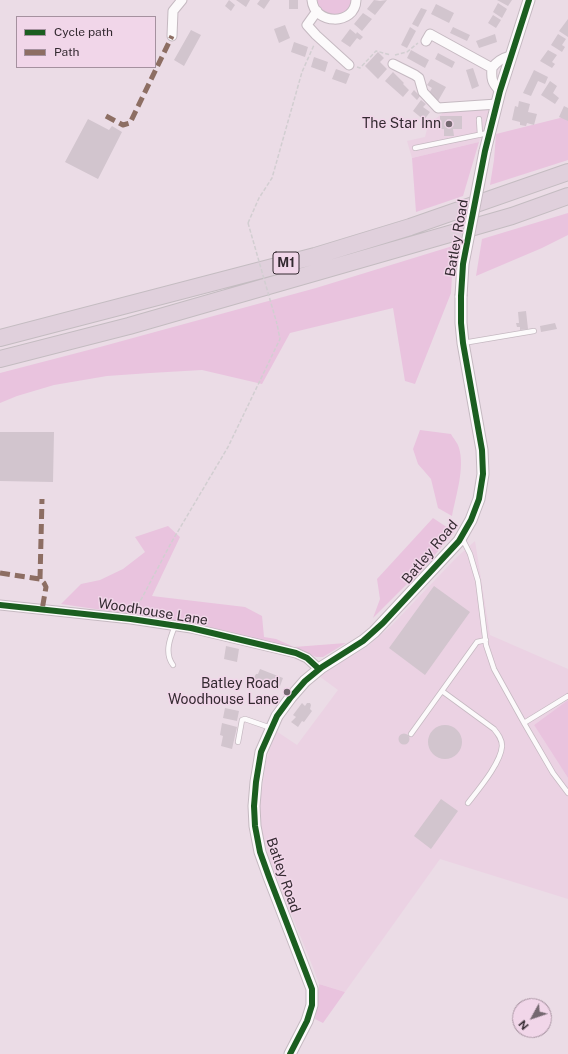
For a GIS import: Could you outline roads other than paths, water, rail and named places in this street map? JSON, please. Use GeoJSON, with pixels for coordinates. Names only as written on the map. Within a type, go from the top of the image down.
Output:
{"type":"FeatureCollection","features":[{"type":"Feature","properties":{"kind":"highway","name":"M1"},"geometry":{"type":"LineString","coordinates":[[0,338],[315,256],[410,227],[568,172]]}},
{"type":"Feature","properties":{"kind":"highway","name":"M1"},"geometry":{"type":"LineString","coordinates":[[0,359],[129,326],[512,216],[568,196]]}},
{"type":"Feature","properties":{"kind":"street"},"geometry":{"type":"LineString","coordinates":[[172,36],[173,11],[182,0]]}},
{"type":"Feature","properties":{"kind":"street"},"geometry":{"type":"LineString","coordinates":[[312,0],[312,4],[320,15],[330,20],[338,20],[347,16],[353,10],[356,0]]}},
{"type":"Feature","properties":{"kind":"street","name":"Batley Road"},"geometry":{"type":"LineString","coordinates":[[290,1054],[307,1021],[312,1005],[312,989],[268,877],[260,852],[255,826],[254,806],[261,752],[277,716],[305,681],[319,669],[363,641],[374,632],[453,547],[472,520],[479,499],[483,474],[482,450],[463,343],[461,322],[463,264],[486,151],[485,134],[497,104],[510,56],[529,0]]}},
{"type":"Feature","properties":{"kind":"street"},"geometry":{"type":"LineString","coordinates":[[317,11],[307,25],[316,35],[349,64]]}},
{"type":"Feature","properties":{"kind":"street"},"geometry":{"type":"LineString","coordinates":[[426,41],[430,34],[492,68]]}},
{"type":"Feature","properties":{"kind":"street"},"geometry":{"type":"LineString","coordinates":[[500,91],[492,81],[492,68],[503,58],[510,56]]}},
{"type":"Feature","properties":{"kind":"street"},"geometry":{"type":"LineString","coordinates":[[393,64],[415,75],[418,78],[423,92],[438,108],[497,104]]}},
{"type":"Feature","properties":{"kind":"street","name":"Woodhouse Lane"},"geometry":{"type":"LineString","coordinates":[[0,605],[131,619],[191,628],[296,653],[307,658],[319,669]]}},
{"type":"Feature","properties":{"kind":"lane"},"geometry":{"type":"LineString","coordinates":[[415,148],[485,134],[479,119]]}},
{"type":"Feature","properties":{"kind":"lane"},"geometry":{"type":"LineString","coordinates":[[463,343],[534,331]]}},
{"type":"Feature","properties":{"kind":"lane"},"geometry":{"type":"LineString","coordinates":[[461,537],[470,554],[478,581],[486,645],[494,669],[553,773],[568,793]]}},
{"type":"Feature","properties":{"kind":"lane"},"geometry":{"type":"LineString","coordinates":[[173,665],[169,658],[169,648],[170,639],[175,626]]}},
{"type":"Feature","properties":{"kind":"lane"},"geometry":{"type":"LineString","coordinates":[[411,734],[477,642],[486,640]]}},
{"type":"Feature","properties":{"kind":"lane"},"geometry":{"type":"LineString","coordinates":[[442,691],[494,729],[501,740],[502,747],[494,768],[468,803]]}},
{"type":"Feature","properties":{"kind":"lane"},"geometry":{"type":"LineString","coordinates":[[524,723],[568,696]]}},
{"type":"Feature","properties":{"kind":"lane"},"geometry":{"type":"LineString","coordinates":[[238,742],[242,720],[245,719],[271,728]]}},
{"type":"Feature","properties":{"kind":"place","name":"The Star Inn"},"geometry":{"type":"Point","coordinates":[449,124]}},
{"type":"Feature","properties":{"kind":"place","name":"Batley Road Woodhouse Lane"},"geometry":{"type":"Point","coordinates":[287,692]}}]}
